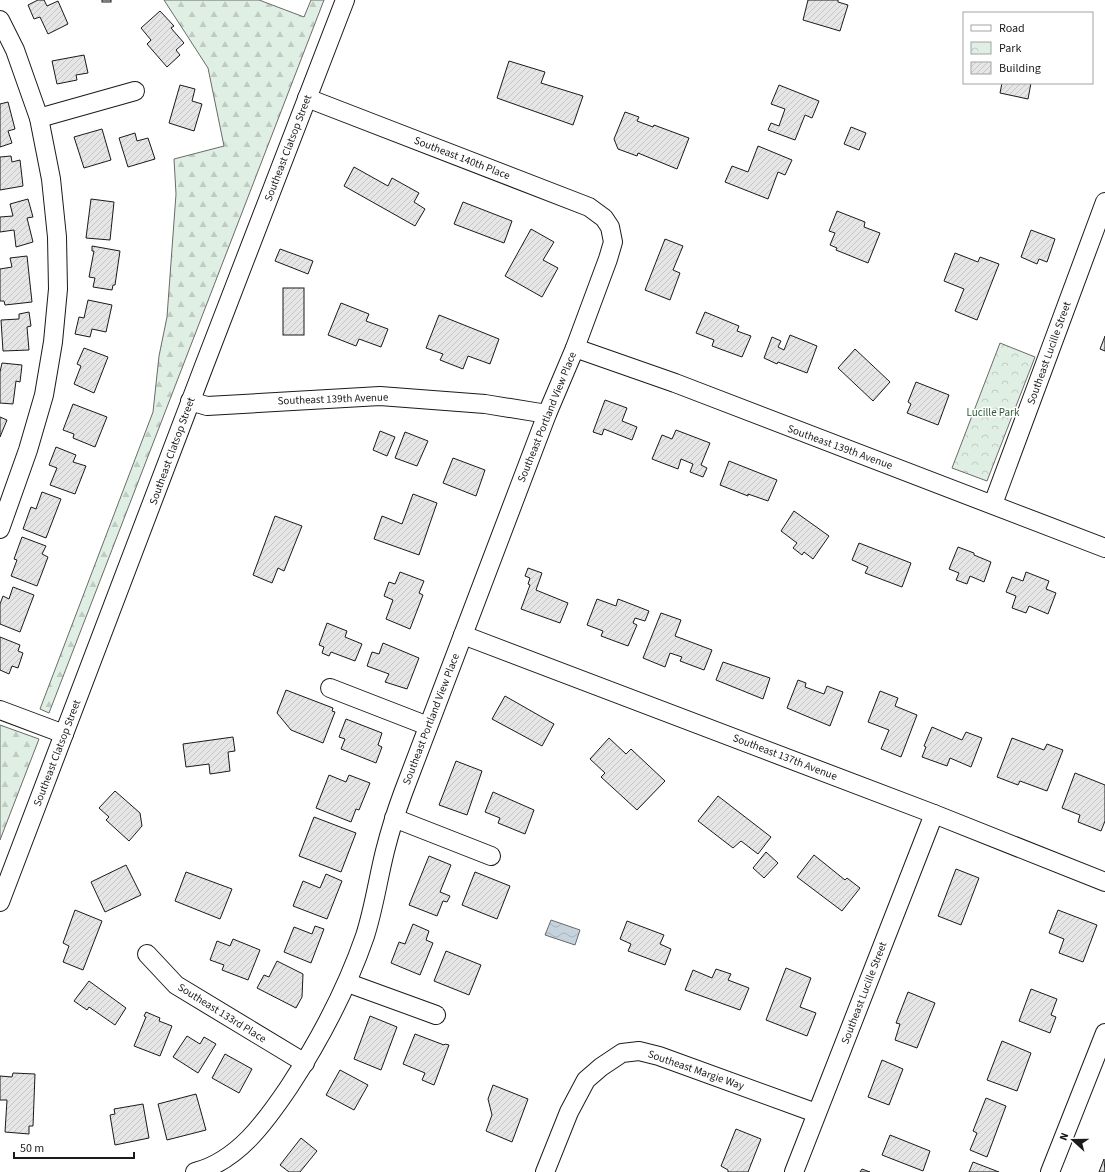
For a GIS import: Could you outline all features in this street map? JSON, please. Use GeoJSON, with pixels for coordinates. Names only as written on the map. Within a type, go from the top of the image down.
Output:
{"type":"FeatureCollection","features":[{"type":"Feature","properties":{"kind":"street","name":"Southeast Clatsop Street"},"geometry":{"type":"LineString","coordinates":[[0,902],[190,401],[346,0]]}},
{"type":"Feature","properties":{"kind":"street"},"geometry":{"type":"LineString","coordinates":[[0,20],[15,50],[39,118],[51,179],[56,238],[58,290],[53,342],[42,402],[28,450],[0,529]]}},
{"type":"Feature","properties":{"kind":"street"},"geometry":{"type":"LineString","coordinates":[[39,118],[135,91]]}},
{"type":"Feature","properties":{"kind":"street","name":"Southeast 140th Place"},"geometry":{"type":"LineString","coordinates":[[307,98],[589,207],[604,218],[610,227]]}},
{"type":"Feature","properties":{"kind":"street","name":"Southeast Lucille Street"},"geometry":{"type":"LineString","coordinates":[[993,504],[1105,202]]}},
{"type":"Feature","properties":{"kind":"street","name":"Southeast Portland View Place"},"geometry":{"type":"LineString","coordinates":[[195,1172],[205,1170],[229,1157],[250,1138],[271,1113],[304,1064],[328,1024],[348,983],[365,936],[394,818],[547,414],[575,348],[608,259],[613,242],[610,227]]}},
{"type":"Feature","properties":{"kind":"street","name":"Southeast 139th Avenue"},"geometry":{"type":"LineString","coordinates":[[575,348],[675,383],[806,434],[858,452],[1105,548]]}},
{"type":"Feature","properties":{"kind":"street","name":"Southeast 139th Avenue"},"geometry":{"type":"LineString","coordinates":[[190,401],[207,406],[380,396],[485,404],[547,414]]}},
{"type":"Feature","properties":{"kind":"street","name":"Southeast 137th Avenue"},"geometry":{"type":"LineString","coordinates":[[463,635],[934,814],[1105,882]]}},
{"type":"Feature","properties":{"kind":"street"},"geometry":{"type":"LineString","coordinates":[[330,688],[428,726]]}},
{"type":"Feature","properties":{"kind":"street"},"geometry":{"type":"LineString","coordinates":[[0,710],[64,734]]}},
{"type":"Feature","properties":{"kind":"street","name":"Southeast Lucille Street"},"geometry":{"type":"LineString","coordinates":[[794,1172],[934,814]]}},
{"type":"Feature","properties":{"kind":"street"},"geometry":{"type":"LineString","coordinates":[[394,818],[491,856]]}},
{"type":"Feature","properties":{"kind":"street","name":"Southeast 133rd Place"},"geometry":{"type":"LineString","coordinates":[[147,954],[176,985],[304,1064]]}},
{"type":"Feature","properties":{"kind":"street"},"geometry":{"type":"LineString","coordinates":[[348,983],[436,1015]]}},
{"type":"Feature","properties":{"kind":"street"},"geometry":{"type":"LineString","coordinates":[[1050,1172],[1105,1033]]}},
{"type":"Feature","properties":{"kind":"street","name":"Southeast Margie Way"},"geometry":{"type":"LineString","coordinates":[[545,1172],[569,1112],[586,1080],[601,1067],[622,1053],[639,1051],[659,1056],[816,1113]]}},
{"type":"Feature","properties":{"kind":"green space"},"geometry":{"type":"Polygon","coordinates":[[[164,0],[259,0],[304,17],[311,0],[324,0],[49,713],[40,709],[153,412],[159,356],[167,317],[176,194],[174,159],[224,146],[208,68],[164,0]]]}},
{"type":"Feature","properties":{"kind":"green space","name":"Lucille Park"},"geometry":{"type":"Polygon","coordinates":[[[1000,343],[1035,357],[987,481],[952,468],[1000,343]]]}},
{"type":"Feature","properties":{"kind":"green space"},"geometry":{"type":"Polygon","coordinates":[[[0,725],[39,739],[0,840],[0,725]]]}},
{"type":"Feature","properties":{"kind":"water"},"geometry":{"type":"Polygon","coordinates":[[[551,920],[580,930],[575,945],[545,935],[551,920]]]}},
{"type":"Feature","properties":{"kind":"building"},"geometry":{"type":"Polygon","coordinates":[[[38,0],[44,0],[47,6],[58,1],[68,24],[48,34],[40,17],[34,19],[28,5],[38,0]]]}},
{"type":"Feature","properties":{"kind":"building"},"geometry":{"type":"Polygon","coordinates":[[[102,0],[111,0],[111,2],[102,2],[102,0]]]}},
{"type":"Feature","properties":{"kind":"building"},"geometry":{"type":"Polygon","coordinates":[[[808,0],[838,0],[838,2],[848,5],[840,31],[803,20],[808,0]]]}},
{"type":"Feature","properties":{"kind":"building"},"geometry":{"type":"Polygon","coordinates":[[[160,11],[174,26],[171,28],[184,43],[176,50],[180,55],[167,67],[147,44],[151,40],[141,28],[160,11]]]}},
{"type":"Feature","properties":{"kind":"building"},"geometry":{"type":"Polygon","coordinates":[[[84,55],[88,73],[76,75],[77,80],[57,84],[52,61],[84,55]]]}},
{"type":"Feature","properties":{"kind":"building"},"geometry":{"type":"Polygon","coordinates":[[[509,61],[545,72],[541,83],[583,96],[573,125],[497,98],[509,61]]]}},
{"type":"Feature","properties":{"kind":"building"},"geometry":{"type":"Polygon","coordinates":[[[1002,84],[1031,84],[1028,99],[1000,93],[1002,84]]]}},
{"type":"Feature","properties":{"kind":"building"},"geometry":{"type":"Polygon","coordinates":[[[180,85],[195,89],[192,101],[202,104],[194,131],[169,123],[180,85]]]}},
{"type":"Feature","properties":{"kind":"building"},"geometry":{"type":"Polygon","coordinates":[[[779,85],[819,101],[812,118],[805,115],[795,140],[768,130],[771,123],[779,126],[785,109],[771,104],[779,85]]]}},
{"type":"Feature","properties":{"kind":"building"},"geometry":{"type":"Polygon","coordinates":[[[8,102],[15,129],[8,131],[12,143],[0,147],[0,104],[8,102]]]}},
{"type":"Feature","properties":{"kind":"building"},"geometry":{"type":"Polygon","coordinates":[[[625,112],[639,117],[637,121],[653,127],[654,125],[689,138],[677,169],[638,153],[637,156],[618,149],[614,139],[625,112]]]}},
{"type":"Feature","properties":{"kind":"building"},"geometry":{"type":"Polygon","coordinates":[[[851,127],[866,133],[859,150],[844,144],[851,127]]]}},
{"type":"Feature","properties":{"kind":"building"},"geometry":{"type":"Polygon","coordinates":[[[102,129],[111,160],[84,168],[74,137],[102,129]]]}},
{"type":"Feature","properties":{"kind":"building"},"geometry":{"type":"Polygon","coordinates":[[[135,133],[137,141],[148,138],[155,159],[128,167],[119,138],[135,133]]]}},
{"type":"Feature","properties":{"kind":"building"},"geometry":{"type":"Polygon","coordinates":[[[758,146],[792,160],[785,175],[778,172],[768,199],[725,182],[732,166],[748,172],[758,146]]]}},
{"type":"Feature","properties":{"kind":"building"},"geometry":{"type":"Polygon","coordinates":[[[11,156],[12,162],[20,160],[23,186],[0,190],[0,157],[11,156]]]}},
{"type":"Feature","properties":{"kind":"building"},"geometry":{"type":"Polygon","coordinates":[[[354,167],[388,186],[392,178],[419,193],[414,202],[425,209],[415,226],[344,186],[354,167]]]}},
{"type":"Feature","properties":{"kind":"building"},"geometry":{"type":"Polygon","coordinates":[[[28,199],[33,217],[27,218],[33,242],[16,247],[14,230],[0,232],[0,217],[13,216],[10,204],[28,199]]]}},
{"type":"Feature","properties":{"kind":"building"},"geometry":{"type":"Polygon","coordinates":[[[91,199],[114,202],[110,240],[86,238],[91,199]]]}},
{"type":"Feature","properties":{"kind":"building"},"geometry":{"type":"Polygon","coordinates":[[[463,202],[512,221],[504,243],[454,224],[463,202]]]}},
{"type":"Feature","properties":{"kind":"building"},"geometry":{"type":"Polygon","coordinates":[[[837,211],[865,222],[864,227],[880,233],[868,263],[836,250],[837,248],[830,245],[835,233],[829,231],[837,211]]]}},
{"type":"Feature","properties":{"kind":"building"},"geometry":{"type":"Polygon","coordinates":[[[531,229],[554,242],[543,260],[558,268],[542,297],[505,276],[531,229]]]}},
{"type":"Feature","properties":{"kind":"building"},"geometry":{"type":"Polygon","coordinates":[[[1031,230],[1055,239],[1047,262],[1039,259],[1037,264],[1021,257],[1031,230]]]}},
{"type":"Feature","properties":{"kind":"building"},"geometry":{"type":"Polygon","coordinates":[[[665,239],[683,246],[673,270],[680,273],[670,300],[645,290],[665,239]]]}},
{"type":"Feature","properties":{"kind":"building"},"geometry":{"type":"Polygon","coordinates":[[[92,246],[120,251],[115,285],[113,285],[112,290],[93,287],[95,278],[89,277],[94,251],[92,251],[92,246]]]}},
{"type":"Feature","properties":{"kind":"building"},"geometry":{"type":"Polygon","coordinates":[[[280,249],[313,261],[308,274],[275,261],[280,249]]]}},
{"type":"Feature","properties":{"kind":"building"},"geometry":{"type":"Polygon","coordinates":[[[955,253],[978,262],[980,257],[999,264],[977,320],[955,311],[964,289],[944,281],[955,253]]]}},
{"type":"Feature","properties":{"kind":"building"},"geometry":{"type":"Polygon","coordinates":[[[27,256],[32,302],[5,305],[4,301],[0,301],[0,269],[12,267],[10,258],[27,256]]]}},
{"type":"Feature","properties":{"kind":"building"},"geometry":{"type":"Polygon","coordinates":[[[283,288],[304,288],[304,335],[283,335],[283,288]]]}},
{"type":"Feature","properties":{"kind":"building"},"geometry":{"type":"Polygon","coordinates":[[[88,300],[112,305],[106,332],[92,329],[90,337],[75,334],[79,317],[84,318],[88,300]]]}},
{"type":"Feature","properties":{"kind":"building"},"geometry":{"type":"Polygon","coordinates":[[[341,303],[369,314],[366,321],[388,329],[381,347],[359,339],[356,346],[328,335],[341,303]]]}},
{"type":"Feature","properties":{"kind":"building"},"geometry":{"type":"Polygon","coordinates":[[[29,312],[31,326],[27,327],[29,350],[3,351],[1,320],[19,319],[19,314],[29,312]]]}},
{"type":"Feature","properties":{"kind":"building"},"geometry":{"type":"Polygon","coordinates":[[[705,312],[739,326],[737,331],[751,336],[742,357],[712,346],[714,340],[696,333],[705,312]]]}},
{"type":"Feature","properties":{"kind":"building"},"geometry":{"type":"Polygon","coordinates":[[[439,315],[499,339],[490,364],[468,356],[463,369],[440,360],[443,354],[426,348],[439,315]]]}},
{"type":"Feature","properties":{"kind":"building"},"geometry":{"type":"Polygon","coordinates":[[[790,335],[817,346],[807,373],[778,362],[777,364],[764,358],[772,337],[781,341],[778,347],[784,350],[790,335]]]}},
{"type":"Feature","properties":{"kind":"building"},"geometry":{"type":"Polygon","coordinates":[[[1105,336],[1105,351],[1100,349],[1105,336]]]}},
{"type":"Feature","properties":{"kind":"building"},"geometry":{"type":"Polygon","coordinates":[[[84,348],[108,357],[94,393],[74,384],[81,366],[77,364],[84,348]]]}},
{"type":"Feature","properties":{"kind":"building"},"geometry":{"type":"Polygon","coordinates":[[[855,349],[890,382],[873,401],[838,368],[855,349]]]}},
{"type":"Feature","properties":{"kind":"building"},"geometry":{"type":"Polygon","coordinates":[[[2,363],[22,365],[20,382],[16,381],[13,404],[0,403],[0,372],[2,363]]]}},
{"type":"Feature","properties":{"kind":"building"},"geometry":{"type":"Polygon","coordinates":[[[916,382],[949,395],[938,425],[907,413],[911,404],[908,402],[916,382]]]}},
{"type":"Feature","properties":{"kind":"building"},"geometry":{"type":"Polygon","coordinates":[[[605,400],[627,408],[622,421],[637,427],[632,440],[604,429],[602,435],[593,432],[605,400]]]}},
{"type":"Feature","properties":{"kind":"building"},"geometry":{"type":"Polygon","coordinates":[[[73,404],[107,417],[95,447],[73,438],[74,434],[63,430],[73,404]]]}},
{"type":"Feature","properties":{"kind":"building"},"geometry":{"type":"Polygon","coordinates":[[[0,417],[7,420],[0,437],[0,417]]]}},
{"type":"Feature","properties":{"kind":"building"},"geometry":{"type":"Polygon","coordinates":[[[676,430],[710,443],[701,465],[707,468],[703,477],[690,472],[693,464],[681,459],[678,469],[652,459],[662,435],[672,439],[676,430]]]}},
{"type":"Feature","properties":{"kind":"building"},"geometry":{"type":"Polygon","coordinates":[[[380,431],[395,437],[387,456],[373,450],[380,431]]]}},
{"type":"Feature","properties":{"kind":"building"},"geometry":{"type":"Polygon","coordinates":[[[405,432],[428,441],[417,466],[395,458],[405,432]]]}},
{"type":"Feature","properties":{"kind":"building"},"geometry":{"type":"Polygon","coordinates":[[[56,447],[76,455],[73,462],[86,466],[75,494],[50,485],[57,468],[49,465],[56,447]]]}},
{"type":"Feature","properties":{"kind":"building"},"geometry":{"type":"Polygon","coordinates":[[[453,458],[485,470],[476,496],[443,483],[453,458]]]}},
{"type":"Feature","properties":{"kind":"building"},"geometry":{"type":"Polygon","coordinates":[[[729,461],[777,480],[768,501],[748,494],[748,496],[720,485],[729,461]]]}},
{"type":"Feature","properties":{"kind":"building"},"geometry":{"type":"Polygon","coordinates":[[[42,492],[61,499],[46,538],[23,529],[31,507],[36,509],[42,492]]]}},
{"type":"Feature","properties":{"kind":"building"},"geometry":{"type":"Polygon","coordinates":[[[413,494],[437,503],[419,555],[374,539],[382,516],[402,524],[413,494]]]}},
{"type":"Feature","properties":{"kind":"building"},"geometry":{"type":"Polygon","coordinates":[[[794,511],[829,536],[813,559],[804,552],[802,555],[793,548],[797,543],[781,531],[794,511]]]}},
{"type":"Feature","properties":{"kind":"building"},"geometry":{"type":"Polygon","coordinates":[[[275,516],[302,526],[284,571],[278,568],[272,583],[253,575],[275,516]]]}},
{"type":"Feature","properties":{"kind":"building"},"geometry":{"type":"Polygon","coordinates":[[[22,537],[46,546],[42,554],[48,557],[37,586],[11,576],[17,560],[14,559],[22,537]]]}},
{"type":"Feature","properties":{"kind":"building"},"geometry":{"type":"Polygon","coordinates":[[[859,543],[911,563],[902,587],[865,573],[868,567],[852,560],[859,543]]]}},
{"type":"Feature","properties":{"kind":"building"},"geometry":{"type":"Polygon","coordinates":[[[958,547],[991,562],[984,582],[970,576],[967,584],[956,580],[959,573],[949,569],[958,547]]]}},
{"type":"Feature","properties":{"kind":"building"},"geometry":{"type":"Polygon","coordinates":[[[528,568],[542,573],[536,590],[568,603],[560,623],[521,609],[530,585],[528,584],[530,578],[525,576],[528,568]]]}},
{"type":"Feature","properties":{"kind":"building"},"geometry":{"type":"Polygon","coordinates":[[[400,572],[424,581],[419,593],[423,595],[410,629],[386,619],[393,600],[384,596],[389,582],[395,584],[400,572]]]}},
{"type":"Feature","properties":{"kind":"building"},"geometry":{"type":"Polygon","coordinates":[[[1026,572],[1049,581],[1046,589],[1056,593],[1048,614],[1029,606],[1026,613],[1012,608],[1016,596],[1006,592],[1012,577],[1023,581],[1026,572]]]}},
{"type":"Feature","properties":{"kind":"building"},"geometry":{"type":"Polygon","coordinates":[[[13,587],[34,595],[20,632],[0,624],[0,604],[3,596],[9,599],[13,587]]]}},
{"type":"Feature","properties":{"kind":"building"},"geometry":{"type":"Polygon","coordinates":[[[597,599],[616,606],[618,599],[649,611],[645,621],[635,618],[633,623],[637,625],[628,646],[601,636],[603,631],[587,625],[597,599]]]}},
{"type":"Feature","properties":{"kind":"building"},"geometry":{"type":"Polygon","coordinates":[[[661,613],[681,620],[675,636],[712,650],[704,670],[680,661],[682,657],[670,653],[665,667],[643,658],[661,613]]]}},
{"type":"Feature","properties":{"kind":"building"},"geometry":{"type":"Polygon","coordinates":[[[327,623],[347,631],[345,637],[362,644],[355,661],[331,652],[329,656],[322,653],[324,647],[319,645],[327,623]]]}},
{"type":"Feature","properties":{"kind":"building"},"geometry":{"type":"Polygon","coordinates":[[[0,637],[20,645],[18,651],[23,653],[18,668],[12,666],[9,674],[0,670],[0,637]]]}},
{"type":"Feature","properties":{"kind":"building"},"geometry":{"type":"Polygon","coordinates":[[[383,643],[419,658],[407,689],[385,682],[389,674],[367,666],[372,652],[379,654],[383,643]]]}},
{"type":"Feature","properties":{"kind":"building"},"geometry":{"type":"Polygon","coordinates":[[[723,662],[770,678],[763,699],[716,680],[723,662]]]}},
{"type":"Feature","properties":{"kind":"building"},"geometry":{"type":"Polygon","coordinates":[[[798,680],[806,683],[805,687],[824,694],[827,686],[843,692],[830,726],[787,708],[798,680]]]}},
{"type":"Feature","properties":{"kind":"building"},"geometry":{"type":"Polygon","coordinates":[[[286,690],[333,708],[332,711],[335,712],[323,743],[291,730],[277,713],[286,690]]]}},
{"type":"Feature","properties":{"kind":"building"},"geometry":{"type":"Polygon","coordinates":[[[880,691],[898,698],[895,706],[917,715],[901,757],[881,749],[889,730],[868,722],[880,691]]]}},
{"type":"Feature","properties":{"kind":"building"},"geometry":{"type":"Polygon","coordinates":[[[505,696],[554,724],[542,746],[492,719],[505,696]]]}},
{"type":"Feature","properties":{"kind":"building"},"geometry":{"type":"Polygon","coordinates":[[[346,719],[382,733],[378,745],[382,747],[376,763],[341,749],[345,739],[339,737],[346,719]]]}},
{"type":"Feature","properties":{"kind":"building"},"geometry":{"type":"Polygon","coordinates":[[[932,727],[962,740],[966,732],[982,738],[971,767],[950,758],[947,766],[922,757],[926,747],[924,746],[932,727]]]}},
{"type":"Feature","properties":{"kind":"building"},"geometry":{"type":"Polygon","coordinates":[[[233,737],[235,751],[228,752],[230,771],[210,774],[209,764],[186,767],[183,744],[233,737]]]}},
{"type":"Feature","properties":{"kind":"building"},"geometry":{"type":"Polygon","coordinates":[[[609,738],[626,754],[631,749],[665,781],[637,810],[601,777],[605,773],[590,759],[609,738]]]}},
{"type":"Feature","properties":{"kind":"building"},"geometry":{"type":"Polygon","coordinates":[[[1012,738],[1044,750],[1047,744],[1063,750],[1047,791],[1020,781],[1018,785],[997,777],[1012,738]]]}},
{"type":"Feature","properties":{"kind":"building"},"geometry":{"type":"Polygon","coordinates":[[[456,761],[482,771],[467,815],[439,805],[456,761]]]}},
{"type":"Feature","properties":{"kind":"building"},"geometry":{"type":"Polygon","coordinates":[[[1075,773],[1105,785],[1105,821],[1101,831],[1078,822],[1080,815],[1062,808],[1075,773]]]}},
{"type":"Feature","properties":{"kind":"building"},"geometry":{"type":"Polygon","coordinates":[[[329,775],[346,782],[349,775],[370,783],[359,810],[356,809],[351,822],[316,808],[329,775]]]}},
{"type":"Feature","properties":{"kind":"building"},"geometry":{"type":"Polygon","coordinates":[[[115,791],[140,813],[142,826],[129,841],[106,820],[109,817],[99,808],[115,791]]]}},
{"type":"Feature","properties":{"kind":"building"},"geometry":{"type":"Polygon","coordinates":[[[493,792],[534,810],[525,834],[498,823],[500,818],[485,812],[493,792]]]}},
{"type":"Feature","properties":{"kind":"building"},"geometry":{"type":"Polygon","coordinates":[[[718,796],[771,837],[758,854],[741,841],[733,848],[698,821],[718,796]]]}},
{"type":"Feature","properties":{"kind":"building"},"geometry":{"type":"Polygon","coordinates":[[[314,817],[356,833],[341,872],[299,856],[314,817]]]}},
{"type":"Feature","properties":{"kind":"building"},"geometry":{"type":"Polygon","coordinates":[[[766,852],[778,863],[764,878],[753,868],[766,852]]]}},
{"type":"Feature","properties":{"kind":"building"},"geometry":{"type":"Polygon","coordinates":[[[814,855],[845,880],[847,878],[860,888],[842,911],[797,877],[814,855]]]}},
{"type":"Feature","properties":{"kind":"building"},"geometry":{"type":"Polygon","coordinates":[[[429,856],[451,865],[440,892],[450,896],[447,902],[443,901],[437,916],[409,905],[429,856]]]}},
{"type":"Feature","properties":{"kind":"building"},"geometry":{"type":"Polygon","coordinates":[[[126,865],[141,895],[105,912],[91,882],[126,865]]]}},
{"type":"Feature","properties":{"kind":"building"},"geometry":{"type":"Polygon","coordinates":[[[956,869],[979,878],[961,925],[938,916],[956,869]]]}},
{"type":"Feature","properties":{"kind":"building"},"geometry":{"type":"Polygon","coordinates":[[[186,872],[232,889],[220,919],[175,901],[186,872]]]}},
{"type":"Feature","properties":{"kind":"building"},"geometry":{"type":"Polygon","coordinates":[[[475,872],[510,886],[497,919],[462,905],[475,872]]]}},
{"type":"Feature","properties":{"kind":"building"},"geometry":{"type":"Polygon","coordinates":[[[326,874],[342,881],[327,919],[293,906],[303,881],[320,888],[326,874]]]}},
{"type":"Feature","properties":{"kind":"building"},"geometry":{"type":"Polygon","coordinates":[[[75,910],[102,921],[83,970],[63,962],[69,946],[63,943],[75,910]]]}},
{"type":"Feature","properties":{"kind":"building"},"geometry":{"type":"Polygon","coordinates":[[[1058,910],[1097,925],[1083,962],[1059,953],[1064,939],[1049,933],[1058,910]]]}},
{"type":"Feature","properties":{"kind":"building"},"geometry":{"type":"Polygon","coordinates":[[[627,921],[664,935],[660,944],[671,949],[665,965],[628,951],[631,944],[620,939],[627,921]]]}},
{"type":"Feature","properties":{"kind":"building"},"geometry":{"type":"Polygon","coordinates":[[[413,924],[429,931],[426,940],[433,943],[420,975],[391,963],[399,942],[405,944],[413,924]]]}},
{"type":"Feature","properties":{"kind":"building"},"geometry":{"type":"Polygon","coordinates":[[[315,926],[324,929],[311,963],[284,952],[294,927],[312,934],[315,926]]]}},
{"type":"Feature","properties":{"kind":"building"},"geometry":{"type":"Polygon","coordinates":[[[233,939],[260,950],[248,980],[222,970],[224,965],[210,960],[217,941],[230,946],[233,939]]]}},
{"type":"Feature","properties":{"kind":"building"},"geometry":{"type":"Polygon","coordinates":[[[446,951],[481,965],[469,995],[434,981],[446,951]]]}},
{"type":"Feature","properties":{"kind":"building"},"geometry":{"type":"Polygon","coordinates":[[[277,961],[303,974],[302,997],[296,1008],[257,988],[264,975],[269,977],[277,961]]]}},
{"type":"Feature","properties":{"kind":"building"},"geometry":{"type":"Polygon","coordinates":[[[786,968],[811,978],[800,1007],[816,1013],[807,1036],[766,1020],[786,968]]]}},
{"type":"Feature","properties":{"kind":"building"},"geometry":{"type":"Polygon","coordinates":[[[716,969],[731,974],[728,980],[749,988],[740,1010],[685,990],[693,970],[712,978],[716,969]]]}},
{"type":"Feature","properties":{"kind":"building"},"geometry":{"type":"Polygon","coordinates":[[[89,981],[126,1008],[115,1025],[89,1007],[87,1010],[74,1001],[89,981]]]}},
{"type":"Feature","properties":{"kind":"building"},"geometry":{"type":"Polygon","coordinates":[[[1031,989],[1057,999],[1051,1015],[1056,1017],[1050,1033],[1019,1021],[1031,989]]]}},
{"type":"Feature","properties":{"kind":"building"},"geometry":{"type":"Polygon","coordinates":[[[908,992],[935,1003],[917,1048],[895,1040],[900,1024],[896,1023],[908,992]]]}},
{"type":"Feature","properties":{"kind":"building"},"geometry":{"type":"Polygon","coordinates":[[[146,1012],[160,1018],[159,1021],[172,1026],[160,1056],[134,1046],[146,1017],[144,1016],[146,1012]]]}},
{"type":"Feature","properties":{"kind":"building"},"geometry":{"type":"Polygon","coordinates":[[[370,1016],[397,1027],[381,1070],[354,1059],[370,1016]]]}},
{"type":"Feature","properties":{"kind":"building"},"geometry":{"type":"Polygon","coordinates":[[[415,1034],[444,1045],[449,1045],[434,1085],[422,1080],[425,1073],[403,1064],[415,1034]]]}},
{"type":"Feature","properties":{"kind":"building"},"geometry":{"type":"Polygon","coordinates":[[[187,1036],[200,1044],[204,1037],[216,1044],[198,1073],[173,1057],[187,1036]]]}},
{"type":"Feature","properties":{"kind":"building"},"geometry":{"type":"Polygon","coordinates":[[[1002,1041],[1031,1053],[1017,1091],[987,1080],[1002,1041]]]}},
{"type":"Feature","properties":{"kind":"building"},"geometry":{"type":"Polygon","coordinates":[[[225,1054],[252,1069],[239,1093],[212,1078],[225,1054]]]}},
{"type":"Feature","properties":{"kind":"building"},"geometry":{"type":"Polygon","coordinates":[[[882,1060],[903,1069],[889,1105],[868,1097],[882,1060]]]}},
{"type":"Feature","properties":{"kind":"building"},"geometry":{"type":"Polygon","coordinates":[[[340,1070],[368,1085],[354,1110],[326,1095],[340,1070]]]}},
{"type":"Feature","properties":{"kind":"building"},"geometry":{"type":"Polygon","coordinates":[[[13,1073],[35,1074],[33,1126],[29,1126],[29,1134],[5,1132],[7,1100],[0,1100],[0,1076],[12,1077],[13,1073]]]}},
{"type":"Feature","properties":{"kind":"building"},"geometry":{"type":"Polygon","coordinates":[[[493,1085],[528,1099],[512,1142],[486,1131],[492,1115],[488,1099],[493,1085]]]}},
{"type":"Feature","properties":{"kind":"building"},"geometry":{"type":"Polygon","coordinates":[[[196,1094],[206,1130],[167,1140],[158,1104],[196,1094]]]}},
{"type":"Feature","properties":{"kind":"building"},"geometry":{"type":"Polygon","coordinates":[[[986,1098],[1006,1106],[987,1157],[970,1150],[977,1133],[973,1131],[986,1098]]]}},
{"type":"Feature","properties":{"kind":"building"},"geometry":{"type":"Polygon","coordinates":[[[143,1104],[149,1138],[115,1145],[110,1115],[115,1114],[114,1109],[143,1104]]]}},
{"type":"Feature","properties":{"kind":"building"},"geometry":{"type":"Polygon","coordinates":[[[736,1129],[761,1139],[748,1172],[728,1172],[728,1170],[721,1166],[736,1129]]]}},
{"type":"Feature","properties":{"kind":"building"},"geometry":{"type":"Polygon","coordinates":[[[890,1135],[930,1151],[923,1171],[882,1155],[890,1135]]]}},
{"type":"Feature","properties":{"kind":"building"},"geometry":{"type":"Polygon","coordinates":[[[301,1138],[317,1151],[300,1172],[289,1172],[280,1165],[301,1138]]]}},
{"type":"Feature","properties":{"kind":"building"},"geometry":{"type":"Polygon","coordinates":[[[1104,1159],[1105,1172],[1099,1172],[1104,1159]]]}},
{"type":"Feature","properties":{"kind":"building"},"geometry":{"type":"Polygon","coordinates":[[[973,1162],[999,1172],[969,1172],[973,1162]]]}},
{"type":"Feature","properties":{"kind":"building"},"geometry":{"type":"Polygon","coordinates":[[[862,1169],[870,1172],[860,1172],[862,1169]]]}}]}
